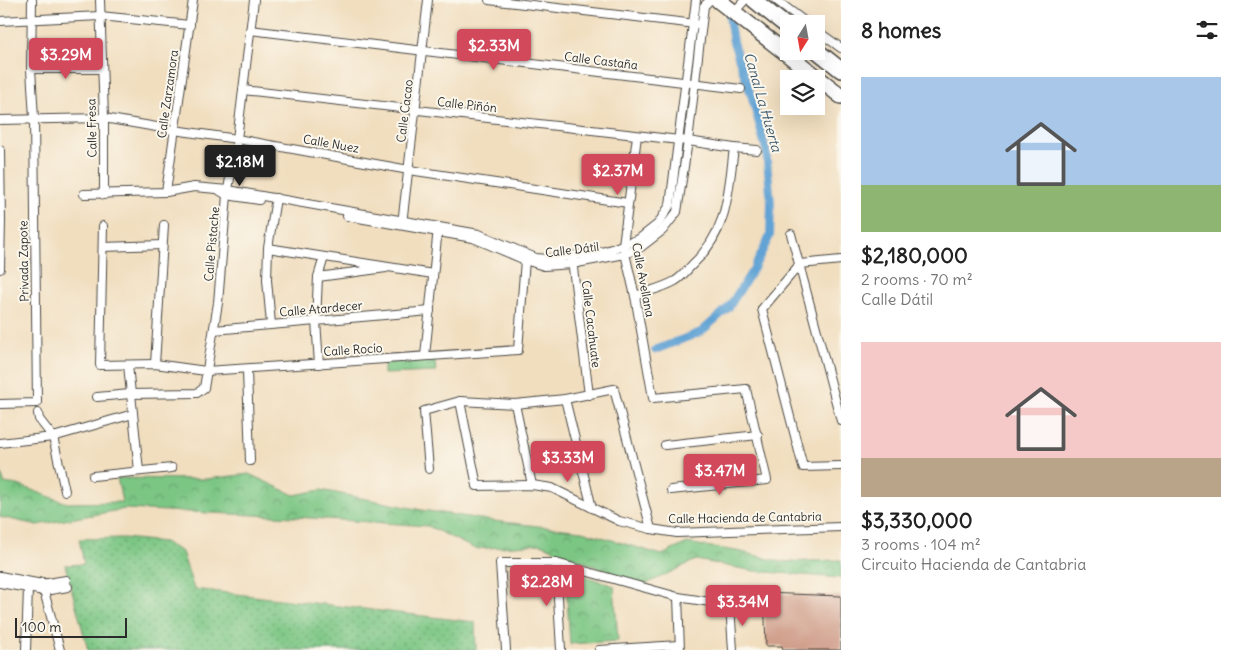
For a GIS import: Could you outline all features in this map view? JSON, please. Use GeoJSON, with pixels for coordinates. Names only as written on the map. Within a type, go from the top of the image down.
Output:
{"type":"FeatureCollection","features":[{"type":"Feature","properties":{"kind":"highway"},"geometry":{"type":"LineString","coordinates":[[718,0],[841,96]]}},
{"type":"Feature","properties":{"kind":"highway"},"geometry":{"type":"LineString","coordinates":[[754,0],[780,21]]}},
{"type":"Feature","properties":{"kind":"highway"},"geometry":{"type":"LineString","coordinates":[[825,57],[841,70]]}},
{"type":"Feature","properties":{"kind":"street","name":"Privada Zapote"},"geometry":{"type":"LineString","coordinates":[[0,404],[37,403],[34,118],[31,69],[32,0]]}},
{"type":"Feature","properties":{"kind":"street","name":"Calle Fresa"},"geometry":{"type":"LineString","coordinates":[[100,0],[104,118],[104,195]]}},
{"type":"Feature","properties":{"kind":"street","name":"Calle Zarzamora"},"geometry":{"type":"LineString","coordinates":[[166,192],[194,0]]}},
{"type":"Feature","properties":{"kind":"street","name":"Calle Pistache"},"geometry":{"type":"LineString","coordinates":[[97,398],[130,394],[198,393],[204,388],[218,304],[227,192],[237,139],[254,0]]}},
{"type":"Feature","properties":{"kind":"street","name":"Calle Cacao"},"geometry":{"type":"LineString","coordinates":[[402,223],[428,0]]}},
{"type":"Feature","properties":{"kind":"street"},"geometry":{"type":"LineString","coordinates":[[489,0],[697,24]]}},
{"type":"Feature","properties":{"kind":"street","name":"Calle Dátil"},"geometry":{"type":"LineString","coordinates":[[84,194],[166,192],[194,187],[438,229],[480,234],[536,258],[571,260],[625,254],[641,247],[663,230],[677,212],[688,141],[694,83],[697,24],[696,0]]}},
{"type":"Feature","properties":{"kind":"street","name":"Calle Dátil"},"geometry":{"type":"LineString","coordinates":[[438,229],[472,238],[544,266],[623,245],[639,239],[658,224],[670,205],[686,82],[697,24],[704,6],[710,0]]}},
{"type":"Feature","properties":{"kind":"street"},"geometry":{"type":"LineString","coordinates":[[734,12],[745,0]]}},
{"type":"Feature","properties":{"kind":"street"},"geometry":{"type":"LineString","coordinates":[[776,0],[796,15]]}},
{"type":"Feature","properties":{"kind":"street"},"geometry":{"type":"LineString","coordinates":[[0,21],[100,16],[190,25]]}},
{"type":"Feature","properties":{"kind":"street","name":"Calle Castaña"},"geometry":{"type":"LineString","coordinates":[[250,30],[741,89]]}},
{"type":"Feature","properties":{"kind":"street"},"geometry":{"type":"LineString","coordinates":[[825,36],[841,48]]}},
{"type":"Feature","properties":{"kind":"street"},"geometry":{"type":"LineString","coordinates":[[31,69],[102,69]]}},
{"type":"Feature","properties":{"kind":"street","name":"Calle Piñón"},"geometry":{"type":"LineString","coordinates":[[243,90],[757,150]]}},
{"type":"Feature","properties":{"kind":"street","name":"Calle Nuez"},"geometry":{"type":"LineString","coordinates":[[0,120],[104,118],[237,139],[409,170],[628,202]]}},
{"type":"Feature","properties":{"kind":"street","name":"Calle Avellana"},"geometry":{"type":"LineString","coordinates":[[637,136],[623,245],[636,296],[653,398],[746,389],[758,435]]}},
{"type":"Feature","properties":{"kind":"street"},"geometry":{"type":"LineString","coordinates":[[636,296],[676,281],[699,259],[715,238],[728,196],[734,148]]}},
{"type":"Feature","properties":{"kind":"street"},"geometry":{"type":"LineString","coordinates":[[0,150],[0,269]]}},
{"type":"Feature","properties":{"kind":"street"},"geometry":{"type":"LineString","coordinates":[[271,324],[267,280],[268,248],[276,200]]}},
{"type":"Feature","properties":{"kind":"street"},"geometry":{"type":"LineString","coordinates":[[155,364],[164,225]]}},
{"type":"Feature","properties":{"kind":"street"},"geometry":{"type":"LineString","coordinates":[[103,226],[102,247],[162,245]]}},
{"type":"Feature","properties":{"kind":"street"},"geometry":{"type":"LineString","coordinates":[[425,356],[438,229]]}},
{"type":"Feature","properties":{"kind":"street"},"geometry":{"type":"LineString","coordinates":[[791,234],[841,421]]}},
{"type":"Feature","properties":{"kind":"street","name":"Calle Rocío"},"geometry":{"type":"LineString","coordinates":[[102,247],[100,365],[155,364],[206,371],[247,370],[518,350],[525,260]]}},
{"type":"Feature","properties":{"kind":"street"},"geometry":{"type":"LineString","coordinates":[[268,248],[434,274]]}},
{"type":"Feature","properties":{"kind":"street"},"geometry":{"type":"LineString","coordinates":[[319,364],[316,321],[318,277],[324,256]]}},
{"type":"Feature","properties":{"kind":"street","name":"Calle Cacahuate"},"geometry":{"type":"LineString","coordinates":[[571,260],[589,395]]}},
{"type":"Feature","properties":{"kind":"street"},"geometry":{"type":"LineString","coordinates":[[841,260],[800,264],[762,309],[803,467],[841,466]]}},
{"type":"Feature","properties":{"kind":"street"},"geometry":{"type":"LineString","coordinates":[[318,277],[395,267]]}},
{"type":"Feature","properties":{"kind":"street","name":"Calle Atardecer"},"geometry":{"type":"LineString","coordinates":[[214,330],[430,311]]}},
{"type":"Feature","properties":{"kind":"street"},"geometry":{"type":"LineString","coordinates":[[128,365],[139,471]]}},
{"type":"Feature","properties":{"kind":"street"},"geometry":{"type":"LineString","coordinates":[[247,370],[250,462]]}},
{"type":"Feature","properties":{"kind":"street"},"geometry":{"type":"LineString","coordinates":[[429,469],[424,411],[460,400],[514,404],[565,399],[614,389],[650,529]]}},
{"type":"Feature","properties":{"kind":"street"},"geometry":{"type":"LineString","coordinates":[[565,399],[592,508]]}},
{"type":"Feature","properties":{"kind":"street","name":"Calle Hacienda de Cantabria"},"geometry":{"type":"LineString","coordinates":[[460,400],[477,486],[532,485],[552,488],[619,521],[650,529],[677,533],[841,527]]}},
{"type":"Feature","properties":{"kind":"street"},"geometry":{"type":"LineString","coordinates":[[514,404],[532,485]]}},
{"type":"Feature","properties":{"kind":"street"},"geometry":{"type":"LineString","coordinates":[[38,413],[39,419],[53,437],[65,491]]}},
{"type":"Feature","properties":{"kind":"street"},"geometry":{"type":"LineString","coordinates":[[0,443],[53,437],[132,414]]}},
{"type":"Feature","properties":{"kind":"street"},"geometry":{"type":"LineString","coordinates":[[665,445],[758,435],[767,480],[671,490]]}},
{"type":"Feature","properties":{"kind":"street"},"geometry":{"type":"LineString","coordinates":[[94,476],[172,468]]}},
{"type":"Feature","properties":{"kind":"street"},"geometry":{"type":"LineString","coordinates":[[506,650],[500,563],[556,563],[678,597],[730,605],[733,650]]}},
{"type":"Feature","properties":{"kind":"street"},"geometry":{"type":"LineString","coordinates":[[556,563],[561,650]]}},
{"type":"Feature","properties":{"kind":"street"},"geometry":{"type":"LineString","coordinates":[[0,576],[43,588]]}},
{"type":"Feature","properties":{"kind":"street"},"geometry":{"type":"LineString","coordinates":[[0,583],[28,588],[43,588],[67,583]]}},
{"type":"Feature","properties":{"kind":"street"},"geometry":{"type":"LineString","coordinates":[[26,650],[28,588]]}},
{"type":"Feature","properties":{"kind":"street"},"geometry":{"type":"LineString","coordinates":[[43,588],[60,650]]}},
{"type":"Feature","properties":{"kind":"street"},"geometry":{"type":"LineString","coordinates":[[600,650],[680,648],[678,597]]}},
{"type":"Feature","properties":{"kind":"green space"},"geometry":{"type":"Polygon","coordinates":[[[435,360],[436,372],[384,374],[384,362],[435,360]]]}},
{"type":"Feature","properties":{"kind":"green space"},"geometry":{"type":"Polygon","coordinates":[[[0,468],[4,483],[18,485],[67,503],[122,502],[117,478],[206,479],[249,474],[294,495],[321,490],[422,510],[494,521],[582,531],[662,555],[687,543],[742,552],[781,562],[841,560],[841,578],[754,571],[696,560],[642,586],[541,544],[475,549],[428,526],[296,517],[125,509],[37,525],[0,517],[0,468]]]}},
{"type":"Feature","properties":{"kind":"green space"},"geometry":{"type":"Polygon","coordinates":[[[124,538],[164,542],[182,552],[194,589],[475,622],[476,650],[88,650],[65,565],[84,564],[79,539],[124,538]]]}},
{"type":"Feature","properties":{"kind":"green space"},"geometry":{"type":"Polygon","coordinates":[[[565,569],[614,586],[618,641],[570,644],[565,569]]]}},
{"type":"Feature","properties":{"kind":"building"},"geometry":{"type":"Polygon","coordinates":[[[764,593],[841,596],[841,650],[783,650],[782,646],[766,646],[764,593]]]}},
{"type":"Feature","properties":{"kind":"waterway","name":"Canal La Huerta"},"geometry":{"type":"LineString","coordinates":[[655,350],[701,332],[729,307],[754,268],[770,236],[771,203],[766,150],[752,98],[733,42],[729,17]]}}]}
